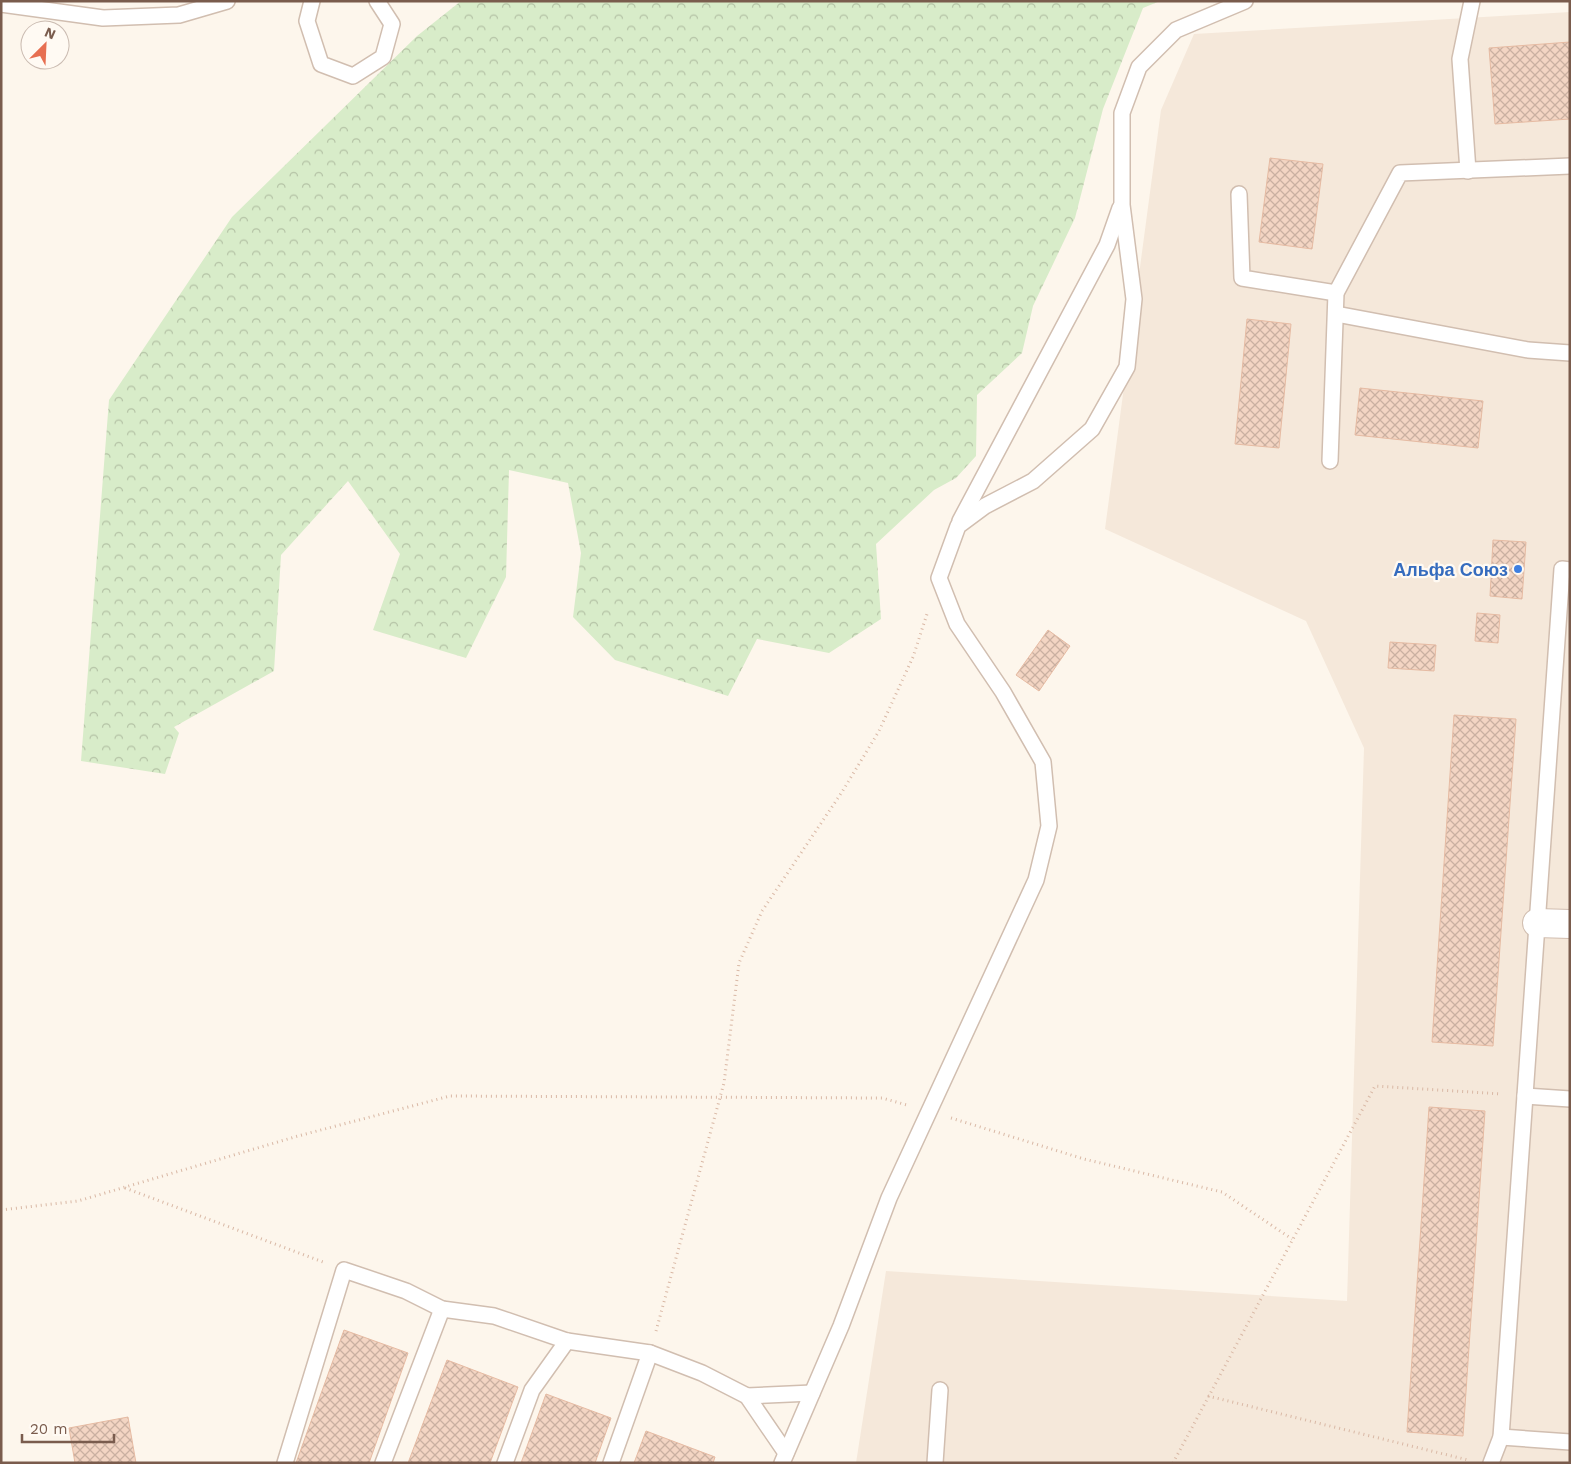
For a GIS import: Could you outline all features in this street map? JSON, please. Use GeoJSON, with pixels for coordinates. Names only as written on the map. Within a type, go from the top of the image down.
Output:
{"type":"FeatureCollection","features":[{"type":"Feature","properties":{"kind":"street"},"geometry":{"type":"LineString","coordinates":[[1537,923],[1570,924]]}},
{"type":"Feature","properties":{"kind":"lane"},"geometry":{"type":"LineString","coordinates":[[1,4],[103,18],[179,15],[227,1]]}},
{"type":"Feature","properties":{"kind":"lane"},"geometry":{"type":"LineString","coordinates":[[312,1],[307,21],[321,64],[352,76],[383,57],[392,24],[377,1]]}},
{"type":"Feature","properties":{"kind":"lane"},"geometry":{"type":"LineString","coordinates":[[958,526],[985,506],[1033,480],[1092,430],[1127,367],[1134,298],[1122,204],[1122,113],[1139,67],[1176,30],[1245,1]]}},
{"type":"Feature","properties":{"kind":"lane"},"geometry":{"type":"LineString","coordinates":[[1468,170],[1460,59],[1472,1]]}},
{"type":"Feature","properties":{"kind":"lane"},"geometry":{"type":"LineString","coordinates":[[1330,461],[1336,293],[1400,173],[1570,166]]}},
{"type":"Feature","properties":{"kind":"lane"},"geometry":{"type":"LineString","coordinates":[[1239,194],[1242,278],[1336,293]]}},
{"type":"Feature","properties":{"kind":"lane"},"geometry":{"type":"LineString","coordinates":[[784,1458],[841,1326],[889,1198],[1036,880],[1048,826],[1044,762],[1003,692],[958,624],[939,578],[958,526],[1107,245],[1122,204]]}},
{"type":"Feature","properties":{"kind":"lane"},"geometry":{"type":"LineString","coordinates":[[1336,314],[1528,350],[1570,353]]}},
{"type":"Feature","properties":{"kind":"lane"},"geometry":{"type":"LineString","coordinates":[[1491,1463],[1501,1437],[1562,569],[1570,570]]}},
{"type":"Feature","properties":{"kind":"lane"},"geometry":{"type":"LineString","coordinates":[[1525,1096],[1570,1099]]}},
{"type":"Feature","properties":{"kind":"lane"},"geometry":{"type":"LineString","coordinates":[[285,1463],[344,1270],[406,1291],[442,1309],[494,1316],[567,1342],[650,1352],[702,1373],[747,1396],[812,1393]]}},
{"type":"Feature","properties":{"kind":"lane"},"geometry":{"type":"LineString","coordinates":[[384,1463],[442,1309]]}},
{"type":"Feature","properties":{"kind":"lane"},"geometry":{"type":"LineString","coordinates":[[505,1463],[532,1390],[567,1342]]}},
{"type":"Feature","properties":{"kind":"lane"},"geometry":{"type":"LineString","coordinates":[[611,1463],[650,1352]]}},
{"type":"Feature","properties":{"kind":"lane"},"geometry":{"type":"LineString","coordinates":[[935,1463],[940,1390]]}},
{"type":"Feature","properties":{"kind":"lane"},"geometry":{"type":"LineString","coordinates":[[747,1396],[784,1458]]}},
{"type":"Feature","properties":{"kind":"lane"},"geometry":{"type":"LineString","coordinates":[[1501,1437],[1570,1442]]}},
{"type":"Feature","properties":{"kind":"path"},"geometry":{"type":"LineString","coordinates":[[650,1352],[724,1083],[739,963],[762,911],[842,792],[878,731],[913,657],[939,578]]}},
{"type":"Feature","properties":{"kind":"path"},"geometry":{"type":"LineString","coordinates":[[1172,1463],[1375,1086],[1525,1096]]}},
{"type":"Feature","properties":{"kind":"path"},"geometry":{"type":"LineString","coordinates":[[1,1210],[78,1201],[298,1136],[450,1096],[882,1098],[1084,1159],[1222,1192],[1292,1239]]}},
{"type":"Feature","properties":{"kind":"path"},"geometry":{"type":"LineString","coordinates":[[124,1187],[344,1270]]}},
{"type":"Feature","properties":{"kind":"path"},"geometry":{"type":"LineString","coordinates":[[1208,1396],[1470,1460]]}},
{"type":"Feature","properties":{"kind":"shaded area"},"geometry":{"type":"Polygon","coordinates":[[[1570,12],[1570,1463],[856,1463],[886,1271],[1347,1301],[1364,748],[1306,621],[1105,529],[1161,110],[1194,34],[1570,12]]]}},
{"type":"Feature","properties":{"kind":"green space"},"geometry":{"type":"Polygon","coordinates":[[[461,1],[1160,1],[1143,8],[1103,109],[1075,218],[1033,306],[1022,353],[977,395],[976,456],[956,478],[934,490],[876,544],[881,619],[829,653],[757,639],[728,696],[615,660],[573,617],[581,553],[568,483],[509,470],[506,577],[466,658],[373,630],[400,554],[348,481],[281,555],[274,671],[174,727],[179,733],[165,774],[81,761],[109,400],[232,217],[417,36],[461,1]]]}},
{"type":"Feature","properties":{"kind":"building"},"geometry":{"type":"Polygon","coordinates":[[[1570,42],[1570,119],[1495,124],[1489,48],[1570,42]]]}},
{"type":"Feature","properties":{"kind":"building"},"geometry":{"type":"Polygon","coordinates":[[[1270,158],[1323,164],[1312,249],[1259,242],[1270,158]]]}},
{"type":"Feature","properties":{"kind":"building"},"geometry":{"type":"Polygon","coordinates":[[[1247,319],[1291,324],[1279,448],[1235,444],[1247,319]]]}},
{"type":"Feature","properties":{"kind":"building"},"geometry":{"type":"Polygon","coordinates":[[[1360,388],[1483,401],[1478,448],[1355,435],[1360,388]]]}},
{"type":"Feature","properties":{"kind":"building"},"geometry":{"type":"Polygon","coordinates":[[[1493,540],[1526,542],[1522,599],[1490,596],[1493,540]]]}},
{"type":"Feature","properties":{"kind":"building"},"geometry":{"type":"Polygon","coordinates":[[[1477,613],[1500,615],[1498,643],[1475,641],[1477,613]]]}},
{"type":"Feature","properties":{"kind":"building"},"geometry":{"type":"Polygon","coordinates":[[[1048,630],[1070,646],[1039,691],[1016,675],[1048,630]]]}},
{"type":"Feature","properties":{"kind":"building"},"geometry":{"type":"Polygon","coordinates":[[[1390,642],[1436,645],[1434,671],[1388,668],[1390,642]]]}},
{"type":"Feature","properties":{"kind":"building"},"geometry":{"type":"Polygon","coordinates":[[[1454,715],[1516,719],[1493,1046],[1432,1042],[1454,715]]]}},
{"type":"Feature","properties":{"kind":"building"},"geometry":{"type":"Polygon","coordinates":[[[1429,1107],[1485,1111],[1463,1436],[1407,1432],[1429,1107]]]}},
{"type":"Feature","properties":{"kind":"building"},"geometry":{"type":"Polygon","coordinates":[[[344,1330],[408,1353],[369,1463],[296,1463],[344,1330]]]}},
{"type":"Feature","properties":{"kind":"building"},"geometry":{"type":"Polygon","coordinates":[[[447,1360],[518,1387],[490,1463],[408,1463],[447,1360]]]}},
{"type":"Feature","properties":{"kind":"building"},"geometry":{"type":"Polygon","coordinates":[[[546,1394],[611,1418],[595,1463],[521,1463],[546,1394]]]}},
{"type":"Feature","properties":{"kind":"building"},"geometry":{"type":"Polygon","coordinates":[[[128,1417],[136,1463],[75,1463],[69,1428],[128,1417]]]}},
{"type":"Feature","properties":{"kind":"building"},"geometry":{"type":"Polygon","coordinates":[[[646,1431],[715,1457],[713,1463],[634,1463],[646,1431]]]}},
{"type":"Feature","properties":{"kind":"place","name":"Альфа Союз"},"geometry":{"type":"Point","coordinates":[1518,569]}}]}
